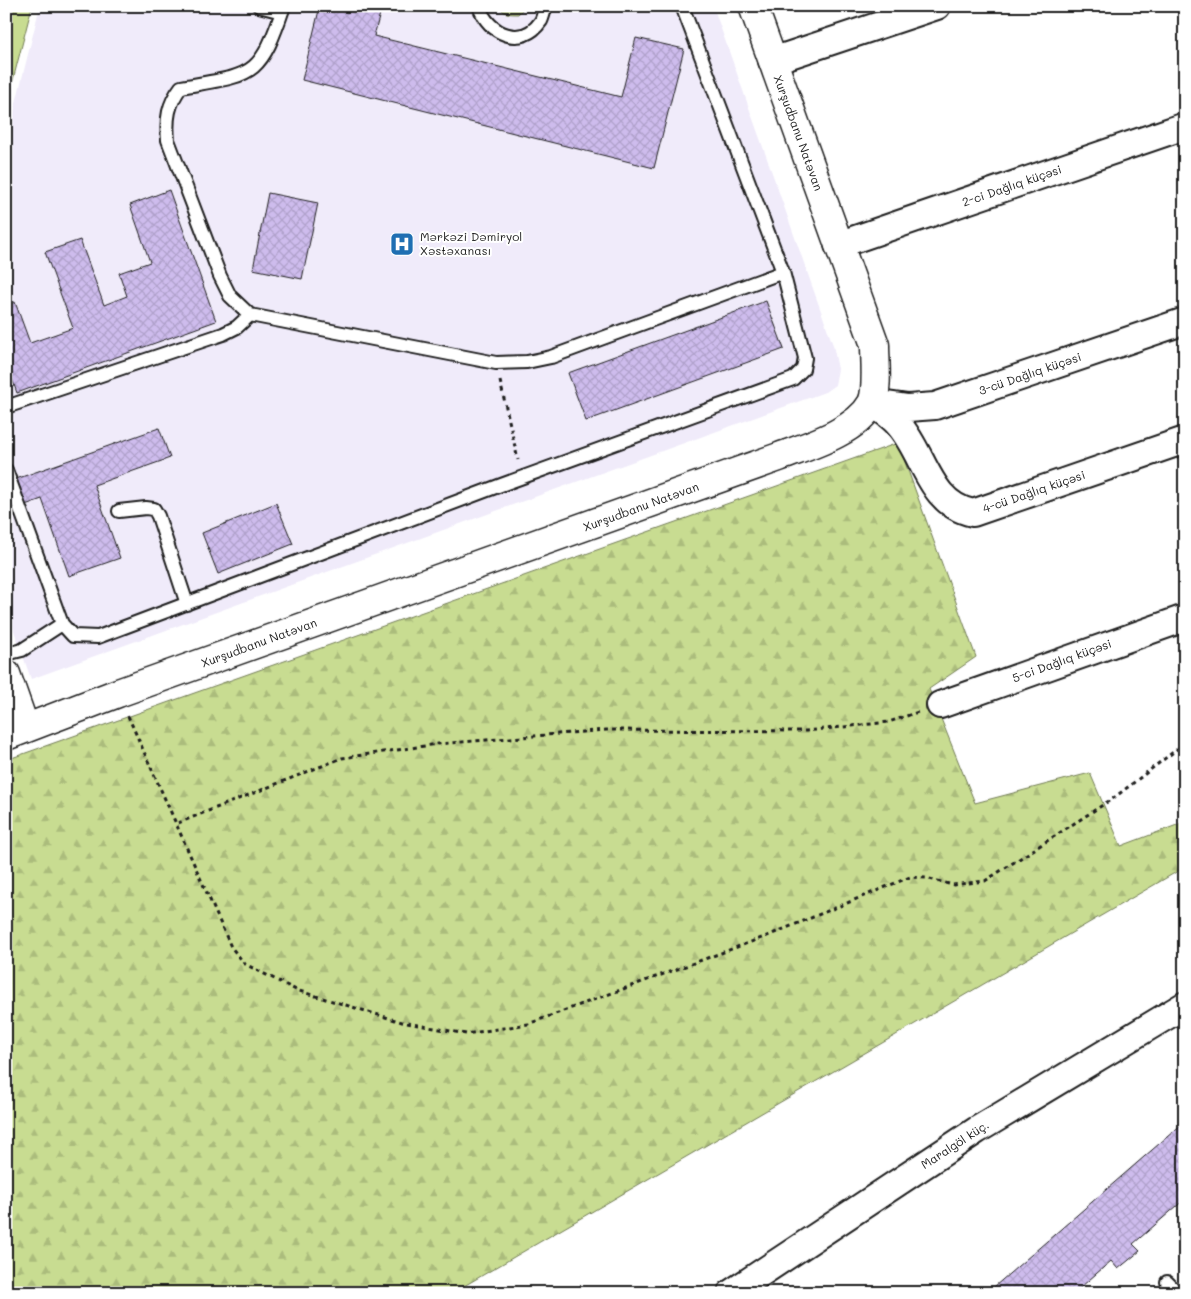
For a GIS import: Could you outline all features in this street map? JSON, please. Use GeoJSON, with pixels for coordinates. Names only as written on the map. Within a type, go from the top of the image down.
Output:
{"type":"FeatureCollection","features":[{"type":"Feature","properties":{"kind":"main road","name":"Xurşudbanu Natəvan"},"geometry":{"type":"LineString","coordinates":[[16,732],[779,457],[831,437],[854,422],[872,402],[876,373],[875,345],[752,6]]}},
{"type":"Feature","properties":{"kind":"main road"},"geometry":{"type":"LineString","coordinates":[[6,674],[16,732]]}},
{"type":"Feature","properties":{"kind":"street"},"geometry":{"type":"LineString","coordinates":[[772,61],[937,6]]}},
{"type":"Feature","properties":{"kind":"street","name":"2-ci Dağlıq küçəsi"},"geometry":{"type":"LineString","coordinates":[[838,245],[1185,126]]}},
{"type":"Feature","properties":{"kind":"street","name":"3-cü Dağlıq küçəsi"},"geometry":{"type":"LineString","coordinates":[[872,402],[908,408],[935,406],[1185,321]]}},
{"type":"Feature","properties":{"kind":"street","name":"4-cü Dağlıq küçəsi"},"geometry":{"type":"LineString","coordinates":[[872,402],[898,424],[942,498],[959,511],[972,514],[1185,440]]}},
{"type":"Feature","properties":{"kind":"street","name":"5-ci Dağlıq küçəsi"},"geometry":{"type":"LineString","coordinates":[[940,706],[1185,618]]}},
{"type":"Feature","properties":{"kind":"street","name":"Maralgöl küç."},"geometry":{"type":"LineString","coordinates":[[731,1293],[977,1130],[1185,1005]]}},
{"type":"Feature","properties":{"kind":"lane"},"geometry":{"type":"LineString","coordinates":[[259,6],[283,9],[267,51],[256,67],[242,76],[181,87],[172,99],[166,120],[168,140],[220,276],[230,296],[250,315],[496,363],[527,362],[551,357],[782,272]]}},
{"type":"Feature","properties":{"kind":"lane"},"geometry":{"type":"LineString","coordinates":[[479,6],[485,22],[497,32],[514,36],[529,32],[541,21],[546,6]]}},
{"type":"Feature","properties":{"kind":"lane"},"geometry":{"type":"LineString","coordinates":[[6,470],[62,624],[73,636],[98,637],[522,478],[793,379],[803,369],[805,358],[782,272],[682,6]]}},
{"type":"Feature","properties":{"kind":"lane"},"geometry":{"type":"LineString","coordinates":[[6,407],[223,334],[237,327],[250,315]]}},
{"type":"Feature","properties":{"kind":"lane"},"geometry":{"type":"LineString","coordinates":[[118,511],[154,509],[187,604]]}},
{"type":"Feature","properties":{"kind":"lane"},"geometry":{"type":"LineString","coordinates":[[6,654],[22,650],[62,624]]}},
{"type":"Feature","properties":{"kind":"lane"},"geometry":{"type":"LineString","coordinates":[[1167,1282],[1178,1293]]}},
{"type":"Feature","properties":{"kind":"path"},"geometry":{"type":"LineString","coordinates":[[496,363],[522,478]]}},
{"type":"Feature","properties":{"kind":"path"},"geometry":{"type":"LineString","coordinates":[[118,694],[178,823],[231,947],[245,964],[296,990],[402,1022],[466,1034],[528,1024],[767,936],[910,877],[926,878],[953,885],[985,881],[1115,797],[1185,743]]}},
{"type":"Feature","properties":{"kind":"path"},"geometry":{"type":"LineString","coordinates":[[178,823],[342,758],[438,744],[606,730],[806,731],[889,722],[940,706]]}},
{"type":"Feature","properties":{"kind":"shaded area","name":"Mərkəzi Dəmiryol Xəstəxanası"},"geometry":{"type":"Polygon","coordinates":[[[40,6],[713,6],[833,345],[838,369],[835,385],[825,392],[31,679],[6,608],[6,143],[40,6]]]}},
{"type":"Feature","properties":{"kind":"green space"},"geometry":{"type":"Polygon","coordinates":[[[6,6],[32,6],[6,107],[6,6]]]}},
{"type":"Feature","properties":{"kind":"green space"},"geometry":{"type":"Polygon","coordinates":[[[499,6],[526,6],[518,14],[510,14],[499,6]]]}},
{"type":"Feature","properties":{"kind":"green space"},"geometry":{"type":"Polygon","coordinates":[[[898,443],[976,657],[929,689],[975,803],[1090,773],[1121,846],[1185,822],[1185,867],[452,1293],[6,1293],[6,760],[898,443]]]}},
{"type":"Feature","properties":{"kind":"building"},"geometry":{"type":"Polygon","coordinates":[[[320,6],[382,6],[374,36],[621,97],[636,38],[684,49],[654,168],[302,80],[320,6]]]}},
{"type":"Feature","properties":{"kind":"building"},"geometry":{"type":"Polygon","coordinates":[[[169,190],[216,321],[17,393],[6,362],[6,305],[15,302],[30,343],[73,328],[45,252],[80,240],[104,305],[127,296],[119,273],[150,262],[130,205],[169,190]]]}},
{"type":"Feature","properties":{"kind":"building"},"geometry":{"type":"Polygon","coordinates":[[[268,193],[318,203],[302,279],[253,269],[268,193]]]}},
{"type":"Feature","properties":{"kind":"building"},"geometry":{"type":"Polygon","coordinates":[[[766,301],[784,349],[586,421],[568,373],[766,301]]]}},
{"type":"Feature","properties":{"kind":"building"},"geometry":{"type":"Polygon","coordinates":[[[159,428],[170,458],[94,485],[120,558],[69,576],[42,499],[25,505],[16,479],[159,428]]]}},
{"type":"Feature","properties":{"kind":"building"},"geometry":{"type":"Polygon","coordinates":[[[276,503],[293,544],[218,574],[202,533],[276,503]]]}},
{"type":"Feature","properties":{"kind":"building"},"geometry":{"type":"Polygon","coordinates":[[[1182,1124],[1185,1127],[1185,1199],[1133,1244],[1140,1251],[1118,1269],[1111,1261],[1074,1293],[987,1293],[1182,1124]]]}},
{"type":"Feature","properties":{"kind":"place","name":"Mərkəzi Dəmiryol Xəstəxanası"},"geometry":{"type":"Point","coordinates":[402,244]}}]}
